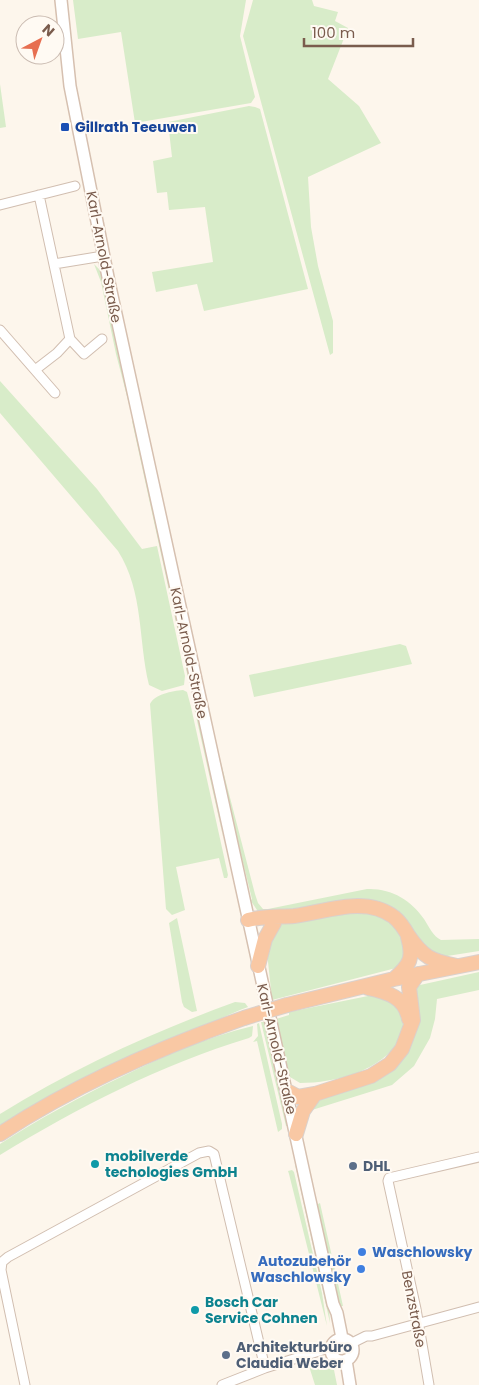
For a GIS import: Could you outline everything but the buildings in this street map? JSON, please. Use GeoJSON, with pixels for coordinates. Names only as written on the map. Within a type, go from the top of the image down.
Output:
{"type":"FeatureCollection","features":[{"type":"Feature","properties":{"kind":"highway"},"geometry":{"type":"LineString","coordinates":[[248,920],[260,917],[294,916],[345,907],[369,907],[388,913],[397,920],[425,956],[435,961],[457,966]]}},
{"type":"Feature","properties":{"kind":"highway"},"geometry":{"type":"LineString","coordinates":[[248,920],[262,926],[294,916]]}},
{"type":"Feature","properties":{"kind":"highway"},"geometry":{"type":"LineString","coordinates":[[258,966],[265,939],[274,923]]}},
{"type":"Feature","properties":{"kind":"highway"},"geometry":{"type":"LineString","coordinates":[[394,980],[410,961],[410,951],[405,930]]}},
{"type":"Feature","properties":{"kind":"highway"},"geometry":{"type":"LineString","coordinates":[[0,1134],[67,1093],[134,1061],[244,1018],[287,1005],[418,974],[479,962]]}},
{"type":"Feature","properties":{"kind":"highway"},"geometry":{"type":"LineString","coordinates":[[287,1091],[298,1097],[315,1094],[371,1076],[390,1064],[402,1049],[410,1030],[413,1014],[410,987],[418,974]]}},
{"type":"Feature","properties":{"kind":"highway"},"geometry":{"type":"LineString","coordinates":[[365,987],[389,993],[401,1001],[407,1011],[410,1030]]}},
{"type":"Feature","properties":{"kind":"highway"},"geometry":{"type":"LineString","coordinates":[[287,1091],[342,1084]]}},
{"type":"Feature","properties":{"kind":"highway"},"geometry":{"type":"LineString","coordinates":[[296,1134],[303,1111],[315,1094]]}},
{"type":"Feature","properties":{"kind":"main road","name":"Karl-Arnold-Straße"},"geometry":{"type":"LineString","coordinates":[[61,0],[70,86],[103,256],[206,735],[287,1091],[333,1304],[337,1313],[342,1349],[350,1384]]}},
{"type":"Feature","properties":{"kind":"street"},"geometry":{"type":"LineString","coordinates":[[0,205],[75,186]]}},
{"type":"Feature","properties":{"kind":"street"},"geometry":{"type":"LineString","coordinates":[[40,195],[70,339],[84,354],[102,339]]}},
{"type":"Feature","properties":{"kind":"street"},"geometry":{"type":"LineString","coordinates":[[54,264],[103,256]]}},
{"type":"Feature","properties":{"kind":"street"},"geometry":{"type":"LineString","coordinates":[[0,330],[55,393]]}},
{"type":"Feature","properties":{"kind":"street"},"geometry":{"type":"LineString","coordinates":[[35,370],[57,353],[70,339]]}},
{"type":"Feature","properties":{"kind":"street"},"geometry":{"type":"LineString","coordinates":[[25,1385],[1,1270],[2,1262],[199,1153],[209,1151],[214,1154],[265,1368]]}},
{"type":"Feature","properties":{"kind":"street","name":"Benzstraße"},"geometry":{"type":"LineString","coordinates":[[429,1385],[416,1309],[388,1181],[389,1178],[479,1157]]}},
{"type":"Feature","properties":{"kind":"street"},"geometry":{"type":"LineString","coordinates":[[222,1385],[265,1368],[302,1357],[342,1349],[372,1336],[479,1307]]}},
{"type":"Feature","properties":{"kind":"green space"},"geometry":{"type":"Polygon","coordinates":[[[73,0],[246,0],[240,36],[255,97],[251,103],[135,123],[121,32],[78,39],[73,0]]]}},
{"type":"Feature","properties":{"kind":"green space"},"geometry":{"type":"Polygon","coordinates":[[[253,0],[312,0],[314,6],[338,12],[335,21],[348,28],[328,79],[359,106],[381,143],[308,177],[311,227],[318,266],[333,321],[333,353],[330,355],[243,36],[253,0]]]}},
{"type":"Feature","properties":{"kind":"green space"},"geometry":{"type":"Polygon","coordinates":[[[0,84],[6,127],[0,128],[0,84]]]}},
{"type":"Feature","properties":{"kind":"green space"},"geometry":{"type":"Polygon","coordinates":[[[249,106],[260,109],[308,289],[204,311],[197,284],[156,292],[152,272],[213,262],[205,207],[169,210],[167,192],[157,193],[153,161],[172,157],[168,122],[249,106]]]}},
{"type":"Feature","properties":{"kind":"green space"},"geometry":{"type":"Polygon","coordinates":[[[94,264],[100,270],[132,405],[129,404],[101,282],[94,264]]]}},
{"type":"Feature","properties":{"kind":"green space"},"geometry":{"type":"Polygon","coordinates":[[[0,381],[97,489],[142,549],[157,546],[185,676],[184,685],[162,691],[149,685],[136,600],[126,567],[118,551],[0,413],[0,381]]]}},
{"type":"Feature","properties":{"kind":"green space"},"geometry":{"type":"Polygon","coordinates":[[[132,421],[135,422],[190,677],[188,678],[132,421]]]}},
{"type":"Feature","properties":{"kind":"green space"},"geometry":{"type":"Polygon","coordinates":[[[400,644],[406,646],[412,664],[254,697],[249,675],[400,644]]]}},
{"type":"Feature","properties":{"kind":"green space"},"geometry":{"type":"Polygon","coordinates":[[[183,690],[187,692],[191,707],[228,875],[227,878],[224,878],[219,858],[176,867],[185,910],[172,915],[166,909],[150,704],[160,695],[183,690]]]}},
{"type":"Feature","properties":{"kind":"green space"},"geometry":{"type":"Polygon","coordinates":[[[191,694],[194,697],[226,850],[191,694]]]}},
{"type":"Feature","properties":{"kind":"green space"},"geometry":{"type":"Polygon","coordinates":[[[209,707],[214,736],[255,894],[258,903],[263,909],[367,889],[376,889],[400,896],[407,901],[419,912],[433,934],[441,940],[479,939],[479,951],[441,957],[429,953],[398,912],[375,901],[345,902],[295,910],[259,913],[251,901],[205,708],[209,707]]]}},
{"type":"Feature","properties":{"kind":"green space"},"geometry":{"type":"Polygon","coordinates":[[[366,911],[382,916],[397,929],[406,950],[402,961],[396,968],[272,1000],[267,952],[277,926],[309,917],[366,911]]]}},
{"type":"Feature","properties":{"kind":"green space"},"geometry":{"type":"Polygon","coordinates":[[[177,918],[197,1011],[192,1012],[184,1007],[182,1002],[169,923],[177,918]]]}},
{"type":"Feature","properties":{"kind":"green space"},"geometry":{"type":"Polygon","coordinates":[[[479,972],[479,990],[437,999],[435,1019],[430,1038],[414,1066],[392,1085],[312,1110],[310,1103],[405,1056],[415,1031],[417,1015],[416,988],[420,985],[479,972]]]}},
{"type":"Feature","properties":{"kind":"green space"},"geometry":{"type":"Polygon","coordinates":[[[373,995],[393,1000],[405,1020],[400,1038],[382,1059],[357,1073],[328,1081],[300,1083],[290,1077],[276,1019],[289,1015],[289,1012],[373,995]]]}},
{"type":"Feature","properties":{"kind":"green space"},"geometry":{"type":"Polygon","coordinates":[[[235,1002],[245,1003],[248,1007],[161,1042],[106,1067],[52,1095],[0,1126],[0,1114],[56,1081],[144,1038],[235,1002]]]}},
{"type":"Feature","properties":{"kind":"green space"},"geometry":{"type":"Polygon","coordinates":[[[261,1022],[264,1022],[288,1126],[286,1126],[261,1022]]]}},
{"type":"Feature","properties":{"kind":"green space"},"geometry":{"type":"Polygon","coordinates":[[[259,1023],[282,1124],[282,1129],[278,1132],[257,1041],[253,1042],[258,1036],[257,1024],[259,1023]]]}},
{"type":"Feature","properties":{"kind":"green space"},"geometry":{"type":"Polygon","coordinates":[[[253,1026],[252,1036],[249,1038],[152,1074],[90,1104],[0,1155],[0,1144],[90,1092],[186,1048],[236,1030],[253,1026]]]}},
{"type":"Feature","properties":{"kind":"green space"},"geometry":{"type":"Polygon","coordinates":[[[295,1164],[329,1307],[330,1323],[295,1164]]]}},
{"type":"Feature","properties":{"kind":"green space"},"geometry":{"type":"Polygon","coordinates":[[[292,1170],[322,1293],[327,1326],[288,1171],[292,1170]]]}},
{"type":"Feature","properties":{"kind":"green space"},"geometry":{"type":"Polygon","coordinates":[[[320,1203],[343,1306],[341,1306],[335,1293],[318,1212],[318,1204],[320,1203]]]}},
{"type":"Feature","properties":{"kind":"green space"},"geometry":{"type":"Polygon","coordinates":[[[320,1359],[321,1363],[329,1364],[334,1370],[337,1385],[315,1385],[308,1363],[320,1359]]]}},
{"type":"Feature","properties":{"kind":"place","name":"Gillrath Teeuwen"},"geometry":{"type":"Point","coordinates":[65,127]}},
{"type":"Feature","properties":{"kind":"place","name":"mobilverde techologies GmbH"},"geometry":{"type":"Point","coordinates":[95,1164]}},
{"type":"Feature","properties":{"kind":"place","name":"DHL"},"geometry":{"type":"Point","coordinates":[353,1166]}},
{"type":"Feature","properties":{"kind":"place","name":"Waschlowsky"},"geometry":{"type":"Point","coordinates":[362,1252]}},
{"type":"Feature","properties":{"kind":"place","name":"Autozubehör Waschlowsky"},"geometry":{"type":"Point","coordinates":[361,1269]}},
{"type":"Feature","properties":{"kind":"place","name":"Bosch Car Service Cohnen"},"geometry":{"type":"Point","coordinates":[195,1310]}},
{"type":"Feature","properties":{"kind":"place","name":"Architekturbüro Claudia Weber"},"geometry":{"type":"Point","coordinates":[226,1355]}}]}
